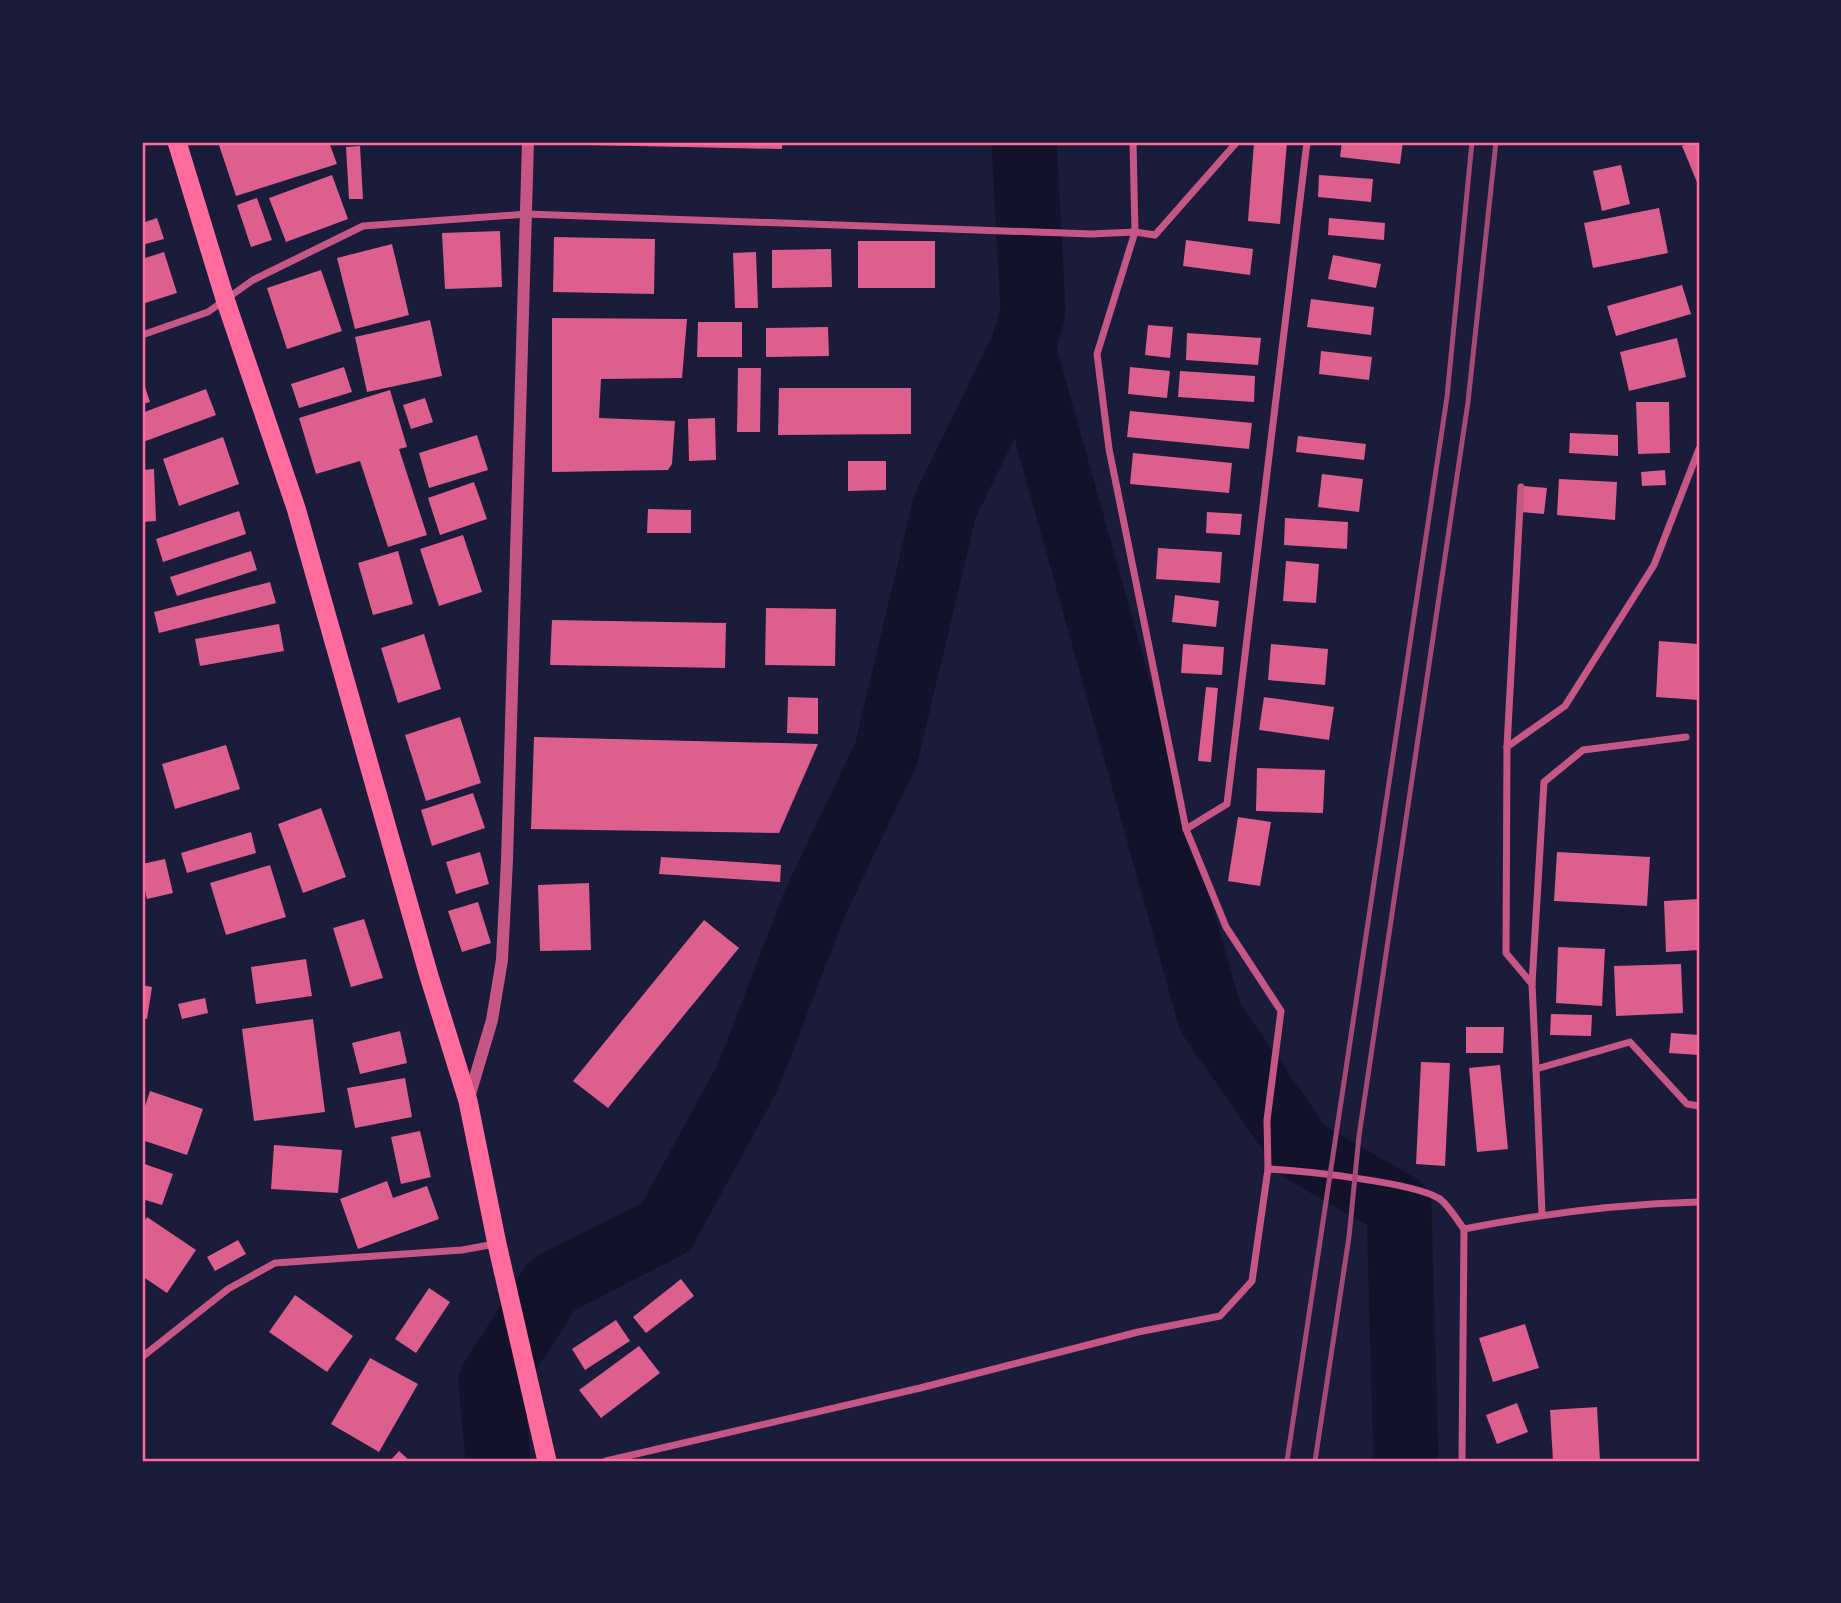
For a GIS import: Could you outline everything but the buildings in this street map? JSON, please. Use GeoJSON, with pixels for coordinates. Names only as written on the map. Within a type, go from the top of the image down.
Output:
{"type":"FeatureCollection","features":[{"type":"Feature","properties":{"kind":"highway"},"geometry":{"type":"LineString","coordinates":[[177,142],[225,299],[296,508],[429,976],[468,1101],[497,1244],[547,1461]]}},
{"type":"Feature","properties":{"kind":"street"},"geometry":{"type":"LineString","coordinates":[[468,1101],[492,1020],[502,960],[528,142]]}},
{"type":"Feature","properties":{"kind":"street"},"geometry":{"type":"LineString","coordinates":[[606,1461],[920,1388],[1138,1332],[1220,1316],[1252,1281],[1268,1169],[1267,1120],[1281,1012],[1226,928],[1186,829],[1109,449],[1097,355],[1135,232],[1133,142]]}},
{"type":"Feature","properties":{"kind":"street"},"geometry":{"type":"LineString","coordinates":[[142,335],[208,312],[253,280],[363,226],[527,214],[1155,234],[1237,142]]}},
{"type":"Feature","properties":{"kind":"street"},"geometry":{"type":"LineString","coordinates":[[1186,829],[1227,804],[1307,142]]}},
{"type":"Feature","properties":{"kind":"street"},"geometry":{"type":"LineString","coordinates":[[1507,747],[1565,706],[1654,565],[1699,449]]}},
{"type":"Feature","properties":{"kind":"street"},"geometry":{"type":"LineString","coordinates":[[1521,487],[1507,747],[1506,953],[1532,984]]}},
{"type":"Feature","properties":{"kind":"street"},"geometry":{"type":"LineString","coordinates":[[1542,1214],[1532,984],[1544,782],[1583,750],[1686,737]]}},
{"type":"Feature","properties":{"kind":"street"},"geometry":{"type":"LineString","coordinates":[[1536,1069],[1630,1042],[1687,1104],[1699,1106]]}},
{"type":"Feature","properties":{"kind":"street"},"geometry":{"type":"LineString","coordinates":[[1268,1169],[1404,1187],[1441,1200],[1464,1229],[1462,1461]]}},
{"type":"Feature","properties":{"kind":"street"},"geometry":{"type":"LineString","coordinates":[[1464,1229],[1542,1214],[1639,1203],[1699,1202]]}},
{"type":"Feature","properties":{"kind":"street"},"geometry":{"type":"LineString","coordinates":[[142,1356],[228,1289],[275,1263],[462,1250],[497,1244]]}},
{"type":"Feature","properties":{"kind":"waterway"},"geometry":{"type":"LineString","coordinates":[[498,1461],[491,1381],[552,1285],[666,1227],[748,1077],[814,905],[886,754],[945,506],[1023,348],[1033,311],[1024,142]]}},
{"type":"Feature","properties":{"kind":"waterway"},"geometry":{"type":"LineString","coordinates":[[1023,348],[1210,1017],[1303,1151],[1399,1206],[1406,1461]]}},
{"type":"Feature","properties":{"kind":"railway"},"geometry":{"type":"LineString","coordinates":[[1287,1461],[1447,397],[1472,142]]}},
{"type":"Feature","properties":{"kind":"railway"},"geometry":{"type":"LineString","coordinates":[[1315,1461],[1349,1237],[1359,1136],[1468,402],[1496,142]]}}]}
